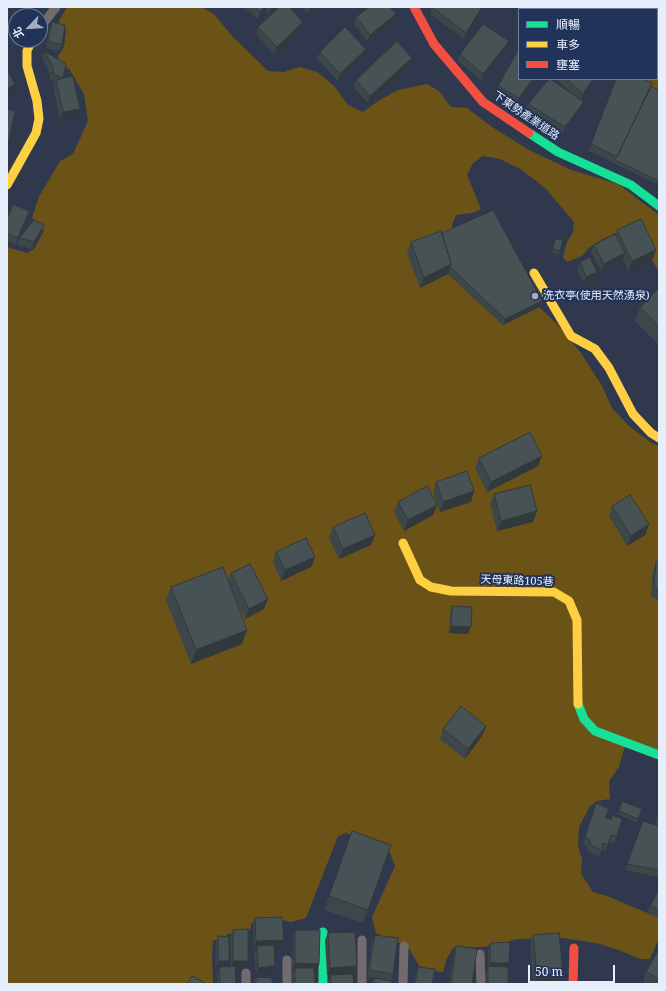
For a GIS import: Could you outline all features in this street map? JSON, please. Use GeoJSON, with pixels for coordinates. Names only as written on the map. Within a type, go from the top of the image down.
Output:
{"type":"FeatureCollection","features":[{"type":"Feature","properties":{"kind":"street"},"geometry":{"type":"LineString","coordinates":[[48,18],[56,7]]}},
{"type":"Feature","properties":{"kind":"street","name":"下東勢產業道路"},"geometry":{"type":"LineString","coordinates":[[414,7],[434,44],[483,102],[558,152],[631,185],[659,206]]}},
{"type":"Feature","properties":{"kind":"street"},"geometry":{"type":"LineString","coordinates":[[7,185],[36,133],[39,119],[37,101],[27,66],[28,48]]}},
{"type":"Feature","properties":{"kind":"street"},"geometry":{"type":"LineString","coordinates":[[534,273],[571,336],[595,349],[609,368],[633,414],[651,433],[659,438]]}},
{"type":"Feature","properties":{"kind":"street","name":"天母東路105巷"},"geometry":{"type":"LineString","coordinates":[[404,542],[420,580],[431,587],[451,591],[554,592],[569,601],[577,620],[578,706],[584,719],[595,730],[659,755]]}},
{"type":"Feature","properties":{"kind":"street"},"geometry":{"type":"LineString","coordinates":[[323,932],[323,984]]}},
{"type":"Feature","properties":{"kind":"street"},"geometry":{"type":"LineString","coordinates":[[362,940],[362,984]]}},
{"type":"Feature","properties":{"kind":"street"},"geometry":{"type":"LineString","coordinates":[[403,984],[404,946]]}},
{"type":"Feature","properties":{"kind":"street"},"geometry":{"type":"LineString","coordinates":[[574,948],[574,984]]}},
{"type":"Feature","properties":{"kind":"street"},"geometry":{"type":"LineString","coordinates":[[480,954],[480,984]]}},
{"type":"Feature","properties":{"kind":"street"},"geometry":{"type":"LineString","coordinates":[[287,960],[287,984]]}},
{"type":"Feature","properties":{"kind":"street"},"geometry":{"type":"LineString","coordinates":[[246,973],[246,984]]}},
{"type":"Feature","properties":{"kind":"shaded area"},"geometry":{"type":"Polygon","coordinates":[[[67,7],[201,7],[214,14],[231,35],[268,71],[284,72],[299,67],[317,72],[333,85],[348,105],[363,112],[378,101],[398,90],[427,84],[439,91],[451,107],[467,108],[492,127],[529,150],[571,170],[618,184],[659,215],[659,272],[637,229],[614,234],[599,241],[589,248],[582,256],[567,262],[563,258],[567,242],[573,232],[574,222],[546,189],[522,170],[500,159],[483,156],[473,163],[467,175],[481,209],[473,213],[456,215],[452,225],[455,232],[420,288],[448,274],[503,325],[539,307],[557,324],[581,353],[602,386],[612,408],[629,426],[650,442],[659,446],[659,750],[627,739],[619,767],[609,781],[610,799],[597,801],[590,806],[579,827],[578,846],[582,859],[581,874],[593,892],[607,896],[659,918],[659,938],[650,959],[640,959],[619,950],[596,943],[563,938],[518,939],[484,947],[453,948],[446,960],[443,972],[433,971],[419,966],[410,950],[400,943],[386,939],[376,933],[372,917],[395,866],[390,853],[371,842],[346,833],[338,836],[306,918],[291,922],[275,918],[252,922],[250,930],[241,934],[228,934],[225,939],[213,941],[213,984],[7,984],[7,247],[27,253],[34,249],[44,231],[37,227],[32,217],[39,197],[60,161],[73,154],[88,121],[84,94],[69,69],[59,63],[58,56],[64,47],[66,30],[58,23],[67,7]]]}},
{"type":"Feature","properties":{"kind":"shaded area"},"geometry":{"type":"Polygon","coordinates":[[[572,7],[615,7],[610,8],[572,7]]]}},
{"type":"Feature","properties":{"kind":"shaded area"},"geometry":{"type":"Polygon","coordinates":[[[659,7],[659,94],[626,80],[658,80],[658,8],[615,8],[659,7]]]}},
{"type":"Feature","properties":{"kind":"building"},"geometry":{"type":"Polygon","coordinates":[[[254,7],[265,7],[260,12],[254,7]]]}},
{"type":"Feature","properties":{"kind":"building"},"geometry":{"type":"Polygon","coordinates":[[[279,7],[289,7],[303,22],[277,47],[258,27],[279,7]]]}},
{"type":"Feature","properties":{"kind":"building"},"geometry":{"type":"Polygon","coordinates":[[[369,7],[390,7],[396,14],[370,35],[356,17],[369,7]]]}},
{"type":"Feature","properties":{"kind":"building"},"geometry":{"type":"Polygon","coordinates":[[[432,7],[482,7],[466,33],[432,7]]]}},
{"type":"Feature","properties":{"kind":"building"},"geometry":{"type":"Polygon","coordinates":[[[52,22],[65,25],[62,44],[48,42],[52,22]]]}},
{"type":"Feature","properties":{"kind":"building"},"geometry":{"type":"Polygon","coordinates":[[[483,24],[509,41],[483,74],[460,54],[483,24]]]}},
{"type":"Feature","properties":{"kind":"building"},"geometry":{"type":"Polygon","coordinates":[[[345,27],[366,49],[340,74],[320,52],[345,27]]]}},
{"type":"Feature","properties":{"kind":"building"},"geometry":{"type":"Polygon","coordinates":[[[397,41],[412,58],[370,96],[356,80],[397,41]]]}},
{"type":"Feature","properties":{"kind":"building"},"geometry":{"type":"Polygon","coordinates":[[[518,50],[518,80],[532,80],[519,98],[498,86],[518,50]]]}},
{"type":"Feature","properties":{"kind":"building"},"geometry":{"type":"Polygon","coordinates":[[[44,51],[66,64],[63,78],[53,74],[53,67],[44,51]]]}},
{"type":"Feature","properties":{"kind":"building"},"geometry":{"type":"Polygon","coordinates":[[[7,69],[15,84],[7,89],[7,69]]]}},
{"type":"Feature","properties":{"kind":"building"},"geometry":{"type":"Polygon","coordinates":[[[73,76],[80,109],[63,112],[56,80],[73,76]]]}},
{"type":"Feature","properties":{"kind":"building"},"geometry":{"type":"Polygon","coordinates":[[[548,80],[551,80],[584,102],[565,127],[528,104],[548,80]]]}},
{"type":"Feature","properties":{"kind":"building"},"geometry":{"type":"Polygon","coordinates":[[[568,80],[592,80],[583,94],[568,80]]]}},
{"type":"Feature","properties":{"kind":"building"},"geometry":{"type":"Polygon","coordinates":[[[616,80],[644,80],[652,83],[617,157],[591,144],[616,80]]]}},
{"type":"Feature","properties":{"kind":"building"},"geometry":{"type":"Polygon","coordinates":[[[651,87],[659,90],[659,181],[615,160],[651,87]]]}},
{"type":"Feature","properties":{"kind":"building"},"geometry":{"type":"Polygon","coordinates":[[[7,109],[15,111],[9,140],[7,140],[7,109]]]}},
{"type":"Feature","properties":{"kind":"building"},"geometry":{"type":"Polygon","coordinates":[[[13,204],[29,211],[18,238],[7,233],[7,219],[13,204]]]}},
{"type":"Feature","properties":{"kind":"building"},"geometry":{"type":"Polygon","coordinates":[[[493,210],[542,301],[505,319],[450,267],[451,264],[442,233],[493,210]]]}},
{"type":"Feature","properties":{"kind":"building"},"geometry":{"type":"Polygon","coordinates":[[[641,219],[656,250],[632,261],[617,230],[641,219]]]}},
{"type":"Feature","properties":{"kind":"building"},"geometry":{"type":"Polygon","coordinates":[[[34,220],[44,225],[34,242],[19,238],[34,220]]]}},
{"type":"Feature","properties":{"kind":"building"},"geometry":{"type":"Polygon","coordinates":[[[441,231],[451,264],[424,278],[411,242],[441,231]]]}},
{"type":"Feature","properties":{"kind":"building"},"geometry":{"type":"Polygon","coordinates":[[[615,234],[625,253],[604,264],[594,245],[615,234]]]}},
{"type":"Feature","properties":{"kind":"building"},"geometry":{"type":"Polygon","coordinates":[[[555,239],[563,240],[560,251],[553,249],[555,239]]]}},
{"type":"Feature","properties":{"kind":"building"},"geometry":{"type":"Polygon","coordinates":[[[590,257],[597,272],[586,277],[580,262],[590,257]]]}},
{"type":"Feature","properties":{"kind":"building"},"geometry":{"type":"Polygon","coordinates":[[[659,288],[659,327],[640,307],[659,288]]]}},
{"type":"Feature","properties":{"kind":"building"},"geometry":{"type":"Polygon","coordinates":[[[530,432],[542,456],[491,482],[479,458],[530,432]]]}},
{"type":"Feature","properties":{"kind":"building"},"geometry":{"type":"Polygon","coordinates":[[[467,471],[474,491],[443,502],[436,482],[467,471]]]}},
{"type":"Feature","properties":{"kind":"building"},"geometry":{"type":"Polygon","coordinates":[[[530,485],[537,511],[501,521],[494,494],[530,485]]]}},
{"type":"Feature","properties":{"kind":"building"},"geometry":{"type":"Polygon","coordinates":[[[427,486],[437,505],[408,520],[398,502],[427,486]]]}},
{"type":"Feature","properties":{"kind":"building"},"geometry":{"type":"Polygon","coordinates":[[[630,495],[649,524],[631,536],[612,506],[630,495]]]}},
{"type":"Feature","properties":{"kind":"building"},"geometry":{"type":"Polygon","coordinates":[[[365,513],[375,535],[343,549],[333,527],[365,513]]]}},
{"type":"Feature","properties":{"kind":"building"},"geometry":{"type":"Polygon","coordinates":[[[306,538],[315,557],[285,570],[276,552],[306,538]]]}},
{"type":"Feature","properties":{"kind":"building"},"geometry":{"type":"Polygon","coordinates":[[[656,562],[659,562],[659,589],[654,587],[656,562]]]}},
{"type":"Feature","properties":{"kind":"building"},"geometry":{"type":"Polygon","coordinates":[[[250,564],[268,599],[249,609],[231,573],[250,564]]]}},
{"type":"Feature","properties":{"kind":"building"},"geometry":{"type":"Polygon","coordinates":[[[223,567],[247,630],[196,650],[171,587],[223,567]]]}},
{"type":"Feature","properties":{"kind":"building"},"geometry":{"type":"Polygon","coordinates":[[[452,606],[472,607],[471,627],[451,626],[452,606]]]}},
{"type":"Feature","properties":{"kind":"building"},"geometry":{"type":"Polygon","coordinates":[[[461,706],[486,726],[468,749],[443,729],[461,706]]]}},
{"type":"Feature","properties":{"kind":"building"},"geometry":{"type":"Polygon","coordinates":[[[622,801],[642,809],[638,819],[619,811],[622,801]]]}},
{"type":"Feature","properties":{"kind":"building"},"geometry":{"type":"Polygon","coordinates":[[[596,803],[609,809],[605,817],[612,820],[611,815],[622,819],[617,836],[611,835],[608,845],[602,843],[602,851],[591,845],[589,839],[585,837],[596,803]]]}},
{"type":"Feature","properties":{"kind":"building"},"geometry":{"type":"Polygon","coordinates":[[[643,821],[659,826],[659,870],[627,864],[643,821]]]}},
{"type":"Feature","properties":{"kind":"building"},"geometry":{"type":"Polygon","coordinates":[[[352,831],[391,845],[368,910],[329,896],[352,831]]]}},
{"type":"Feature","properties":{"kind":"building"},"geometry":{"type":"Polygon","coordinates":[[[659,889],[659,910],[650,906],[659,889]]]}},
{"type":"Feature","properties":{"kind":"building"},"geometry":{"type":"Polygon","coordinates":[[[282,917],[284,940],[256,941],[255,918],[282,917]]]}},
{"type":"Feature","properties":{"kind":"building"},"geometry":{"type":"Polygon","coordinates":[[[248,929],[248,961],[233,961],[233,930],[248,929]]]}},
{"type":"Feature","properties":{"kind":"building"},"geometry":{"type":"Polygon","coordinates":[[[295,930],[320,930],[319,964],[295,963],[295,930]]]}},
{"type":"Feature","properties":{"kind":"building"},"geometry":{"type":"Polygon","coordinates":[[[355,932],[357,966],[330,968],[328,933],[355,932]]]}},
{"type":"Feature","properties":{"kind":"building"},"geometry":{"type":"Polygon","coordinates":[[[559,933],[563,973],[537,975],[533,935],[559,933]]]}},
{"type":"Feature","properties":{"kind":"building"},"geometry":{"type":"Polygon","coordinates":[[[375,935],[398,938],[393,974],[369,970],[375,935]]]}},
{"type":"Feature","properties":{"kind":"building"},"geometry":{"type":"Polygon","coordinates":[[[218,936],[229,937],[229,961],[218,961],[218,936]]]}},
{"type":"Feature","properties":{"kind":"building"},"geometry":{"type":"Polygon","coordinates":[[[510,942],[509,963],[490,963],[490,943],[510,942]]]}},
{"type":"Feature","properties":{"kind":"building"},"geometry":{"type":"Polygon","coordinates":[[[274,945],[275,966],[258,968],[257,946],[274,945]]]}},
{"type":"Feature","properties":{"kind":"building"},"geometry":{"type":"Polygon","coordinates":[[[456,946],[477,949],[472,984],[451,984],[456,946]]]}},
{"type":"Feature","properties":{"kind":"building"},"geometry":{"type":"Polygon","coordinates":[[[659,949],[659,979],[646,972],[659,949]]]}},
{"type":"Feature","properties":{"kind":"building"},"geometry":{"type":"Polygon","coordinates":[[[235,966],[236,984],[220,984],[219,967],[235,966]]]}},
{"type":"Feature","properties":{"kind":"building"},"geometry":{"type":"Polygon","coordinates":[[[488,966],[508,967],[508,984],[488,984],[488,966]]]}},
{"type":"Feature","properties":{"kind":"building"},"geometry":{"type":"Polygon","coordinates":[[[418,967],[435,969],[432,984],[415,984],[418,967]]]}},
{"type":"Feature","properties":{"kind":"building"},"geometry":{"type":"Polygon","coordinates":[[[295,968],[314,968],[315,984],[295,984],[295,968]]]}},
{"type":"Feature","properties":{"kind":"building"},"geometry":{"type":"Polygon","coordinates":[[[353,974],[354,984],[331,984],[330,975],[353,974]]]}},
{"type":"Feature","properties":{"kind":"building"},"geometry":{"type":"Polygon","coordinates":[[[192,976],[207,984],[187,984],[192,976]]]}},
{"type":"Feature","properties":{"kind":"building"},"geometry":{"type":"Polygon","coordinates":[[[256,977],[272,978],[272,984],[256,984],[256,977]]]}},
{"type":"Feature","properties":{"kind":"building"},"geometry":{"type":"Polygon","coordinates":[[[374,978],[392,981],[391,984],[373,984],[374,978]]]}},
{"type":"Feature","properties":{"kind":"traffic: fast"},"geometry":{"type":"LineString","coordinates":[[529,133],[558,152],[631,185],[659,206]]}},
{"type":"Feature","properties":{"kind":"traffic: fast"},"geometry":{"type":"LineString","coordinates":[[578,704],[584,719],[595,731],[659,755]]}},
{"type":"Feature","properties":{"kind":"traffic: fast"},"geometry":{"type":"LineString","coordinates":[[323,932],[323,984]]}},
{"type":"Feature","properties":{"kind":"traffic: slow"},"geometry":{"type":"LineString","coordinates":[[7,185],[36,133],[39,119],[37,101],[27,66],[28,48]]}},
{"type":"Feature","properties":{"kind":"traffic: slow"},"geometry":{"type":"LineString","coordinates":[[534,273],[571,336],[595,349],[609,368],[633,414],[651,433],[659,438]]}},
{"type":"Feature","properties":{"kind":"traffic: slow"},"geometry":{"type":"LineString","coordinates":[[403,543],[420,580],[431,587],[451,591],[554,592],[569,601],[577,620],[578,704]]}},
{"type":"Feature","properties":{"kind":"traffic: jam"},"geometry":{"type":"LineString","coordinates":[[414,7],[434,44],[483,102],[529,133]]}},
{"type":"Feature","properties":{"kind":"traffic: jam"},"geometry":{"type":"LineString","coordinates":[[573,984],[574,948]]}},
{"type":"Feature","properties":{"kind":"place","name":"洗衣亭(使用天然湧泉)"},"geometry":{"type":"Point","coordinates":[535,296]}}]}
